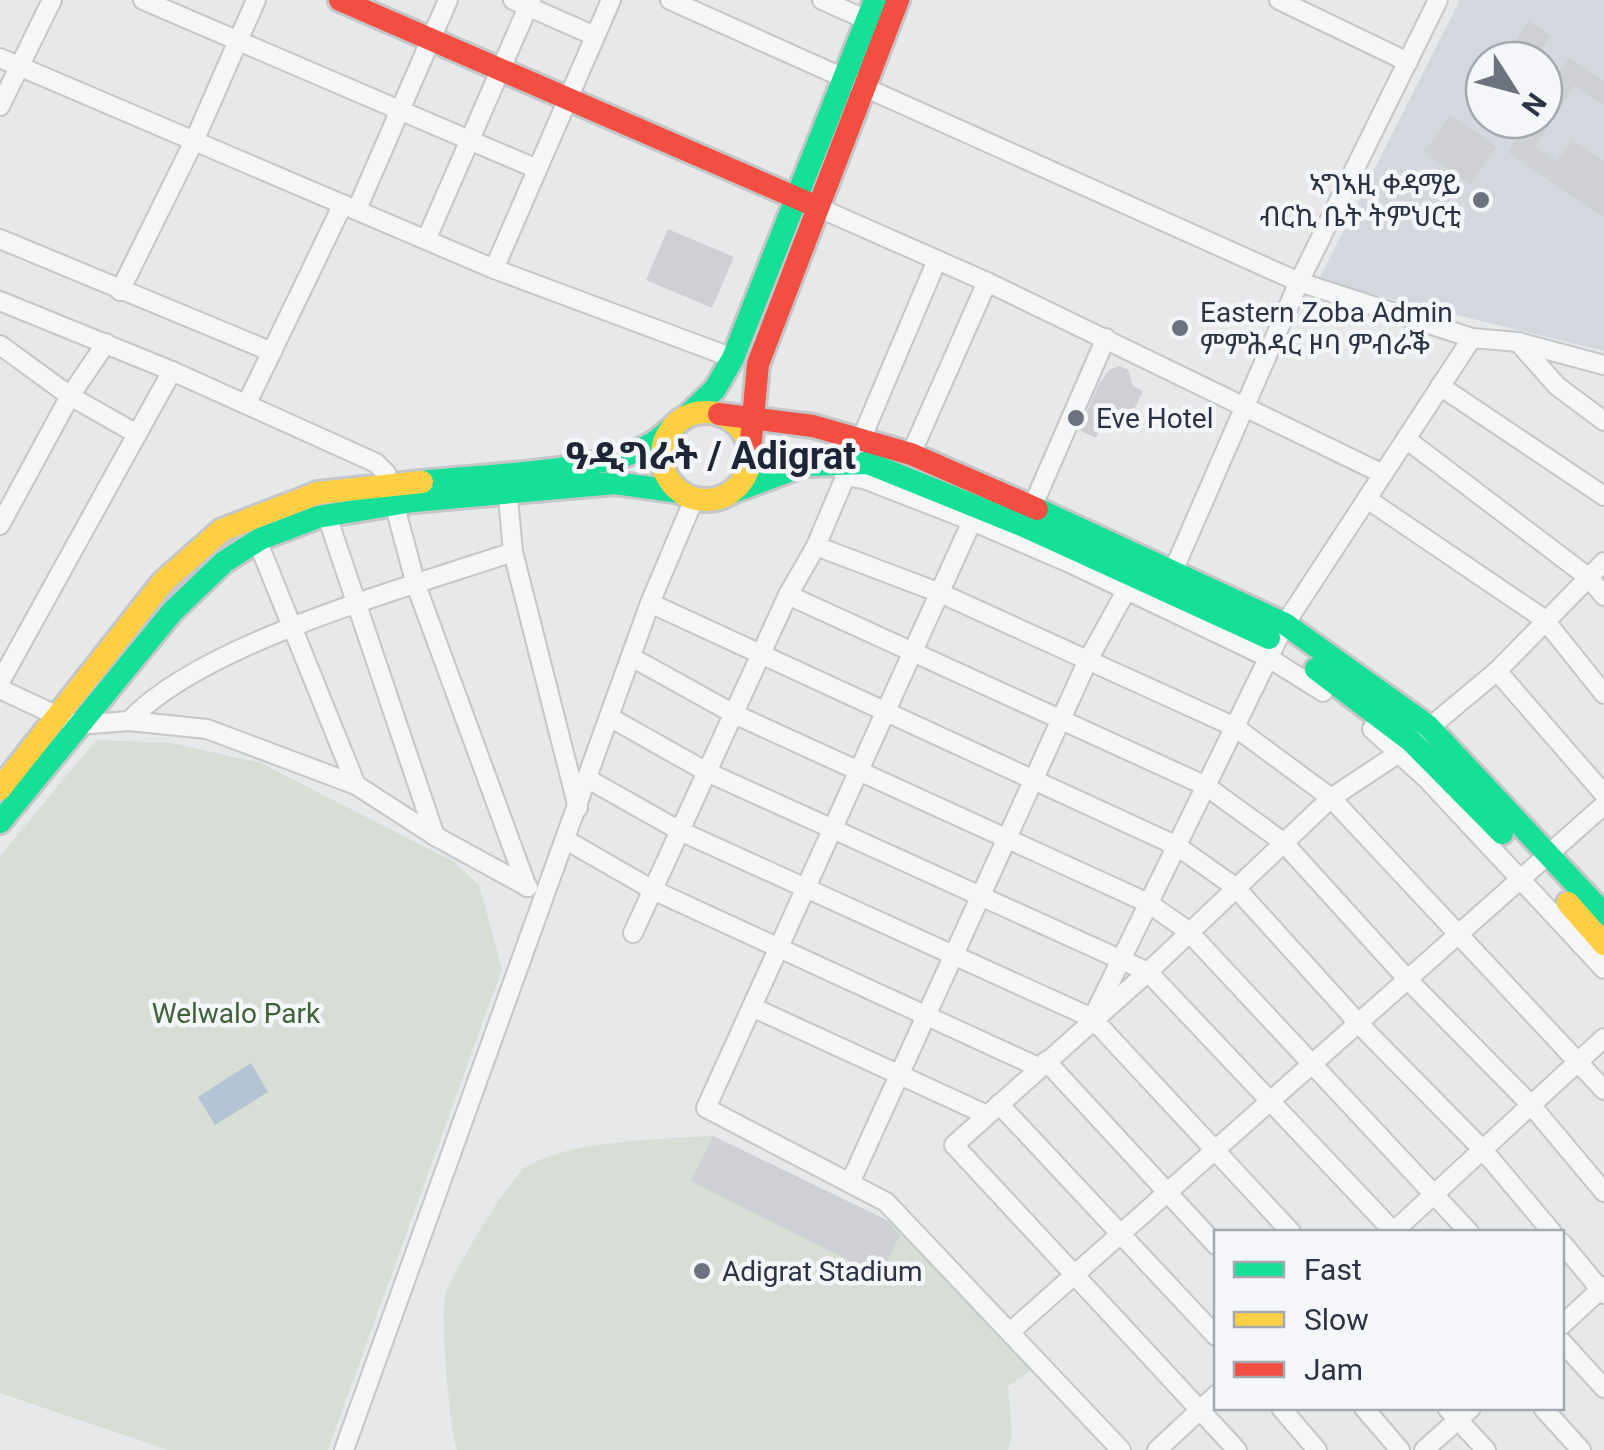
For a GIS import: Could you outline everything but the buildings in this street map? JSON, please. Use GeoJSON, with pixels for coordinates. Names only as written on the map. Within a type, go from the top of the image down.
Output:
{"type":"FeatureCollection","features":[{"type":"Feature","properties":{"kind":"main road"},"geometry":{"type":"LineString","coordinates":[[340,0],[807,203]]}},
{"type":"Feature","properties":{"kind":"main road"},"geometry":{"type":"LineString","coordinates":[[507,482],[651,444],[715,389],[734,358],[807,203],[855,82],[898,0]]}},
{"type":"Feature","properties":{"kind":"main road"},"geometry":{"type":"LineString","coordinates":[[855,82],[871,10]]}},
{"type":"Feature","properties":{"kind":"main road"},"geometry":{"type":"LineString","coordinates":[[730,494],[746,476],[758,364],[807,203]]}},
{"type":"Feature","properties":{"kind":"main road"},"geometry":{"type":"LineString","coordinates":[[718,414],[740,428],[750,450]]}},
{"type":"Feature","properties":{"kind":"main road"},"geometry":{"type":"LineString","coordinates":[[687,495],[666,474],[662,458],[665,440],[682,420],[718,414],[858,438],[911,454],[1277,641]]}},
{"type":"Feature","properties":{"kind":"main road"},"geometry":{"type":"LineString","coordinates":[[0,822],[163,582],[222,530],[318,492],[394,495],[507,482],[631,482],[713,500],[794,468],[846,468],[895,472],[1028,515],[1174,569],[1413,740],[1536,867],[1604,914]]}},
{"type":"Feature","properties":{"kind":"main road"},"geometry":{"type":"LineString","coordinates":[[0,789],[201,582],[258,540],[394,495]]}},
{"type":"Feature","properties":{"kind":"main road"},"geometry":{"type":"LineString","coordinates":[[1575,896],[1604,944]]}},
{"type":"Feature","properties":{"kind":"street"},"geometry":{"type":"LineString","coordinates":[[0,106],[52,0]]}},
{"type":"Feature","properties":{"kind":"street"},"geometry":{"type":"LineString","coordinates":[[143,0],[537,169]]}},
{"type":"Feature","properties":{"kind":"street"},"geometry":{"type":"LineString","coordinates":[[120,291],[195,139],[256,0]]}},
{"type":"Feature","properties":{"kind":"street"},"geometry":{"type":"LineString","coordinates":[[247,403],[400,110],[448,0]]}},
{"type":"Feature","properties":{"kind":"street"},"geometry":{"type":"LineString","coordinates":[[494,269],[611,0]]}},
{"type":"Feature","properties":{"kind":"street"},"geometry":{"type":"LineString","coordinates":[[670,0],[1299,282],[1472,338],[1518,342],[1604,365]]}},
{"type":"Feature","properties":{"kind":"street"},"geometry":{"type":"LineString","coordinates":[[822,0],[871,10]]}},
{"type":"Feature","properties":{"kind":"street"},"geometry":{"type":"LineString","coordinates":[[1278,0],[1408,62]]}},
{"type":"Feature","properties":{"kind":"street"},"geometry":{"type":"LineString","coordinates":[[1174,569],[1299,282],[1438,0]]}},
{"type":"Feature","properties":{"kind":"street"},"geometry":{"type":"LineString","coordinates":[[426,240],[500,70],[524,2],[595,36]]}},
{"type":"Feature","properties":{"kind":"street"},"geometry":{"type":"LineString","coordinates":[[0,58],[494,269],[734,358]]}},
{"type":"Feature","properties":{"kind":"street"},"geometry":{"type":"LineString","coordinates":[[807,203],[988,282],[1383,474]]}},
{"type":"Feature","properties":{"kind":"street"},"geometry":{"type":"LineString","coordinates":[[0,239],[272,352]]}},
{"type":"Feature","properties":{"kind":"street"},"geometry":{"type":"LineString","coordinates":[[633,933],[788,595],[816,546],[858,438],[937,260]]}},
{"type":"Feature","properties":{"kind":"street"},"geometry":{"type":"LineString","coordinates":[[911,454],[988,282]]}},
{"type":"Feature","properties":{"kind":"street"},"geometry":{"type":"LineString","coordinates":[[0,300],[247,403],[376,463],[394,495],[416,585],[528,887]]}},
{"type":"Feature","properties":{"kind":"street"},"geometry":{"type":"LineString","coordinates":[[1028,515],[1106,338]]}},
{"type":"Feature","properties":{"kind":"street"},"geometry":{"type":"LineString","coordinates":[[1092,1018],[1277,641],[1472,338]]}},
{"type":"Feature","properties":{"kind":"street"},"geometry":{"type":"LineString","coordinates":[[0,524],[70,396],[106,342]]}},
{"type":"Feature","properties":{"kind":"street"},"geometry":{"type":"LineString","coordinates":[[1518,342],[1557,386],[1604,421]]}},
{"type":"Feature","properties":{"kind":"street"},"geometry":{"type":"LineString","coordinates":[[0,344],[70,396],[137,434]]}},
{"type":"Feature","properties":{"kind":"street"},"geometry":{"type":"LineString","coordinates":[[172,371],[0,686],[66,722],[128,721],[208,729],[356,784],[435,836],[528,887],[549,888]]}},
{"type":"Feature","properties":{"kind":"street"},"geometry":{"type":"LineString","coordinates":[[1440,386],[1604,496]]}},
{"type":"Feature","properties":{"kind":"street"},"geometry":{"type":"LineString","coordinates":[[1406,439],[1588,577],[1604,596]]}},
{"type":"Feature","properties":{"kind":"street"},"geometry":{"type":"LineString","coordinates":[[846,468],[1126,592],[1277,641],[1295,672],[1413,740],[1536,867],[1604,969]]}},
{"type":"Feature","properties":{"kind":"street"},"geometry":{"type":"LineString","coordinates":[[507,482],[513,552],[578,808]]}},
{"type":"Feature","properties":{"kind":"street"},"geometry":{"type":"LineString","coordinates":[[344,1450],[632,658],[687,495]]}},
{"type":"Feature","properties":{"kind":"street"},"geometry":{"type":"LineString","coordinates":[[1367,499],[1544,620],[1604,694]]}},
{"type":"Feature","properties":{"kind":"street"},"geometry":{"type":"LineString","coordinates":[[327,516],[360,604],[435,836]]}},
{"type":"Feature","properties":{"kind":"street"},"geometry":{"type":"LineString","coordinates":[[972,521],[706,1108],[886,1202],[1121,1450]]}},
{"type":"Feature","properties":{"kind":"street"},"geometry":{"type":"LineString","coordinates":[[258,540],[356,784]]}},
{"type":"Feature","properties":{"kind":"street"},"geometry":{"type":"LineString","coordinates":[[816,546],[940,592],[1234,727],[1331,798],[1604,1090]]}},
{"type":"Feature","properties":{"kind":"street"},"geometry":{"type":"LineString","coordinates":[[128,721],[149,700],[176,683],[292,628],[513,552]]}},
{"type":"Feature","properties":{"kind":"street"},"geometry":{"type":"LineString","coordinates":[[1237,1450],[1209,1402],[1073,1276],[954,1145],[1148,972],[1234,886],[1331,798],[1413,740],[1496,671],[1604,562]]}},
{"type":"Feature","properties":{"kind":"street"},"geometry":{"type":"LineString","coordinates":[[850,1183],[1088,660],[1126,592]]}},
{"type":"Feature","properties":{"kind":"street"},"geometry":{"type":"LineString","coordinates":[[788,595],[1206,786],[1283,842],[1409,981],[1531,1106],[1604,1192]]}},
{"type":"Feature","properties":{"kind":"street"},"geometry":{"type":"LineString","coordinates":[[650,603],[1176,846],[1234,886],[1360,1025],[1483,1150],[1550,1230]]}},
{"type":"Feature","properties":{"kind":"street"},"geometry":{"type":"LineString","coordinates":[[632,658],[734,714],[1148,904],[1188,930],[1467,1230]]}},
{"type":"Feature","properties":{"kind":"street"},"geometry":{"type":"LineString","coordinates":[[1496,671],[1604,794]]}},
{"type":"Feature","properties":{"kind":"street"},"geometry":{"type":"LineString","coordinates":[[610,718],[707,772],[1148,972],[1269,1105],[1392,1230]]}},
{"type":"Feature","properties":{"kind":"street"},"geometry":{"type":"LineString","coordinates":[[588,779],[680,830],[1092,1018],[1289,1230]]}},
{"type":"Feature","properties":{"kind":"street"},"geometry":{"type":"LineString","coordinates":[[1010,1332],[1604,806]]}},
{"type":"Feature","properties":{"kind":"street"},"geometry":{"type":"LineString","coordinates":[[566,840],[653,890],[1042,1064],[1214,1243]]}},
{"type":"Feature","properties":{"kind":"street"},"geometry":{"type":"LineString","coordinates":[[752,1007],[898,1074],[993,1109],[1214,1334]]}},
{"type":"Feature","properties":{"kind":"street"},"geometry":{"type":"LineString","coordinates":[[1396,1230],[1604,1038]]}},
{"type":"Feature","properties":{"kind":"street"},"geometry":{"type":"LineString","coordinates":[[1564,1246],[1603,1290],[1564,1323]]}},
{"type":"Feature","properties":{"kind":"street"},"geometry":{"type":"LineString","coordinates":[[1564,1344],[1604,1388]]}},
{"type":"Feature","properties":{"kind":"street"},"geometry":{"type":"LineString","coordinates":[[1157,1450],[1209,1402]]}},
{"type":"Feature","properties":{"kind":"street"},"geometry":{"type":"LineString","coordinates":[[1283,1410],[1317,1450]]}},
{"type":"Feature","properties":{"kind":"street"},"geometry":{"type":"LineString","coordinates":[[1366,1410],[1400,1450]]}},
{"type":"Feature","properties":{"kind":"street"},"geometry":{"type":"LineString","coordinates":[[1545,1410],[1582,1450]]}},
{"type":"Feature","properties":{"kind":"street"},"geometry":{"type":"LineString","coordinates":[[1424,1450],[1458,1412],[1486,1450]]}},
{"type":"Feature","properties":{"kind":"shaded area","name":"ኣግኣዚ ቀዳማይ ብርኪ ቤት ትምህርቲ"},"geometry":{"type":"Polygon","coordinates":[[[1460,0],[1604,0],[1604,351],[1318,281],[1460,0]]]}},
{"type":"Feature","properties":{"kind":"green space","name":"Welwalo Park"},"geometry":{"type":"Polygon","coordinates":[[[96,740],[171,743],[261,763],[454,862],[479,885],[502,969],[328,1450],[168,1450],[0,1393],[0,856],[96,740]]]}},
{"type":"Feature","properties":{"kind":"green space","name":"Adigrat Stadium"},"geometry":{"type":"Polygon","coordinates":[[[713,1136],[904,1228],[1036,1366],[1008,1386],[1012,1434],[1008,1450],[457,1450],[446,1374],[445,1297],[468,1250],[517,1176],[543,1159],[590,1146],[713,1136]]]}},
{"type":"Feature","properties":{"kind":"water"},"geometry":{"type":"Polygon","coordinates":[[[251,1063],[268,1092],[215,1125],[198,1097],[251,1063]]]}},
{"type":"Feature","properties":{"kind":"traffic: fast"},"geometry":{"type":"LineString","coordinates":[[685,418],[715,389],[733,358],[875,0]]}},
{"type":"Feature","properties":{"kind":"traffic: fast"},"geometry":{"type":"LineString","coordinates":[[422,482],[601,462],[650,445],[680,421]]}},
{"type":"Feature","properties":{"kind":"traffic: fast"},"geometry":{"type":"LineString","coordinates":[[730,493],[805,465],[868,463],[1024,526],[1269,638]]}},
{"type":"Feature","properties":{"kind":"traffic: fast"},"geometry":{"type":"LineString","coordinates":[[0,822],[172,612],[224,562],[260,539],[318,517],[413,501],[615,483],[680,492]]}},
{"type":"Feature","properties":{"kind":"traffic: fast"},"geometry":{"type":"LineString","coordinates":[[1037,509],[1285,624],[1428,726],[1604,914]]}},
{"type":"Feature","properties":{"kind":"traffic: fast"},"geometry":{"type":"LineString","coordinates":[[1316,669],[1411,741],[1502,833]]}},
{"type":"Feature","properties":{"kind":"traffic: slow"},"geometry":{"type":"LineString","coordinates":[[706,412],[731,419],[743,431],[750,456],[743,481],[731,493],[706,500],[681,493],[669,481],[662,456],[669,431],[681,419],[706,412]]}},
{"type":"Feature","properties":{"kind":"traffic: slow"},"geometry":{"type":"LineString","coordinates":[[0,789],[163,582],[222,530],[318,493],[422,482]]}},
{"type":"Feature","properties":{"kind":"traffic: slow"},"geometry":{"type":"LineString","coordinates":[[1568,903],[1604,944]]}},
{"type":"Feature","properties":{"kind":"traffic: jam"},"geometry":{"type":"LineString","coordinates":[[340,0],[813,205]]}},
{"type":"Feature","properties":{"kind":"traffic: jam"},"geometry":{"type":"LineString","coordinates":[[750,450],[758,364],[898,0]]}},
{"type":"Feature","properties":{"kind":"traffic: jam"},"geometry":{"type":"LineString","coordinates":[[719,414],[813,426],[911,454],[1037,509]]}},
{"type":"Feature","properties":{"kind":"place","name":"ኣግኣዚ ቀዳማይ ብርኪ ቤት ትምህርቲ"},"geometry":{"type":"Point","coordinates":[1481,200]}},
{"type":"Feature","properties":{"kind":"place","name":"Eastern Zoba Admin ምምሕዳር ዞባ ምብራቕ"},"geometry":{"type":"Point","coordinates":[1180,328]}},
{"type":"Feature","properties":{"kind":"place","name":"Eve Hotel"},"geometry":{"type":"Point","coordinates":[1076,418]}},
{"type":"Feature","properties":{"kind":"place","name":"Adigrat Stadium"},"geometry":{"type":"Point","coordinates":[702,1271]}},
{"type":"Feature","properties":{"kind":"district","name":"ዓዲግራት / Adigrat"},"geometry":{"type":"Point","coordinates":[711,456]}}]}
